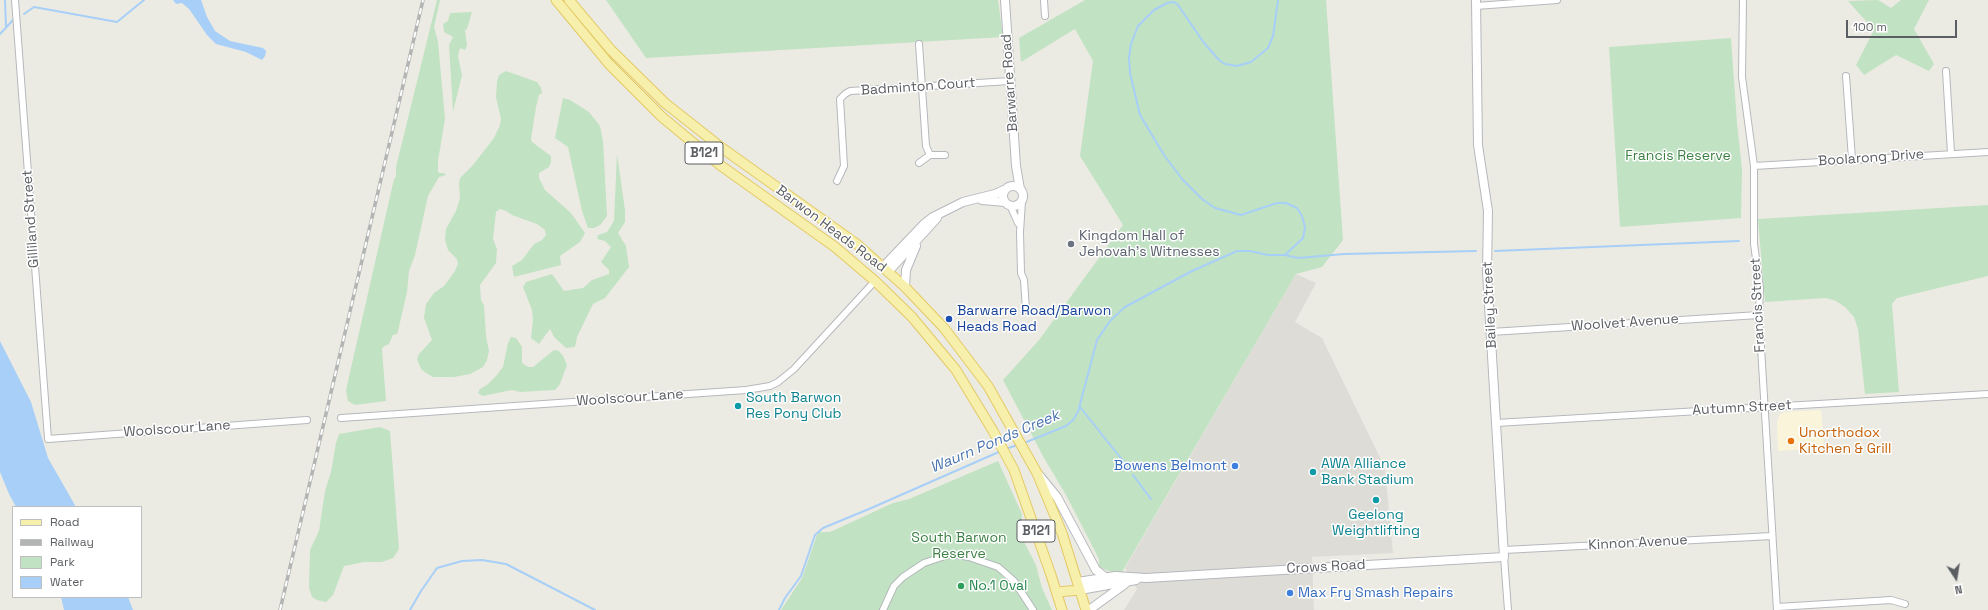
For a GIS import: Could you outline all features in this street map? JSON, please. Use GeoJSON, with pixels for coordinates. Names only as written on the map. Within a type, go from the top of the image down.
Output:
{"type":"FeatureCollection","features":[{"type":"Feature","properties":{"kind":"main road","name":"Barwon Heads Road"},"geometry":{"type":"LineString","coordinates":[[556,0],[622,78],[670,124],[720,165],[835,247],[875,281],[912,317],[956,370],[993,431],[1014,470],[1062,610]]}},
{"type":"Feature","properties":{"kind":"main road","name":"Barwon Heads Road"},"geometry":{"type":"LineString","coordinates":[[569,0],[611,50],[665,103],[722,148],[850,239],[886,269],[944,328],[979,373],[1011,424],[1037,473],[1059,524],[1086,610]]}},
{"type":"Feature","properties":{"kind":"main road"},"geometry":{"type":"LineString","coordinates":[[875,281],[886,269]]}},
{"type":"Feature","properties":{"kind":"main road"},"geometry":{"type":"LineString","coordinates":[[1056,592],[1079,586]]}},
{"type":"Feature","properties":{"kind":"street","name":"Gilliland Street"},"geometry":{"type":"LineString","coordinates":[[15,0],[48,439]]}},
{"type":"Feature","properties":{"kind":"street","name":"Barwarre Road"},"geometry":{"type":"LineString","coordinates":[[1005,0],[1016,166],[1020,189]]}},
{"type":"Feature","properties":{"kind":"street"},"geometry":{"type":"LineString","coordinates":[[1044,0],[1045,16]]}},
{"type":"Feature","properties":{"kind":"street"},"geometry":{"type":"LineString","coordinates":[[1476,3],[1557,0]]}},
{"type":"Feature","properties":{"kind":"street","name":"Francis Street"},"geometry":{"type":"LineString","coordinates":[[1743,0],[1742,77],[1754,166],[1754,244],[1760,288],[1759,315],[1777,608]]}},
{"type":"Feature","properties":{"kind":"street","name":"Bailey Street"},"geometry":{"type":"LineString","coordinates":[[1476,3],[1478,145],[1488,211],[1487,272],[1508,610]]}},
{"type":"Feature","properties":{"kind":"street"},"geometry":{"type":"LineString","coordinates":[[920,44],[926,146],[930,155]]}},
{"type":"Feature","properties":{"kind":"street"},"geometry":{"type":"LineString","coordinates":[[1946,70],[1951,153]]}},
{"type":"Feature","properties":{"kind":"street"},"geometry":{"type":"LineString","coordinates":[[1846,76],[1852,159]]}},
{"type":"Feature","properties":{"kind":"street","name":"Badminton Court"},"geometry":{"type":"LineString","coordinates":[[837,181],[844,166],[840,99],[850,91],[1010,81]]}},
{"type":"Feature","properties":{"kind":"street","name":"Boolarong Drive"},"geometry":{"type":"LineString","coordinates":[[1754,166],[1951,153],[1988,152]]}},
{"type":"Feature","properties":{"kind":"street"},"geometry":{"type":"LineString","coordinates":[[918,163],[930,155],[945,155]]}},
{"type":"Feature","properties":{"kind":"street","name":"Barwarre Road"},"geometry":{"type":"LineString","coordinates":[[1007,188],[1013,178],[1016,166]]}},
{"type":"Feature","properties":{"kind":"street"},"geometry":{"type":"LineString","coordinates":[[886,269],[924,224],[948,209],[969,200],[995,194],[1015,186],[1020,189],[1023,195],[1020,232],[1021,273],[1024,280],[1026,310]]}},
{"type":"Feature","properties":{"kind":"street"},"geometry":{"type":"LineString","coordinates":[[1007,188],[1003,194],[1016,216],[1020,232]]}},
{"type":"Feature","properties":{"kind":"street"},"geometry":{"type":"LineString","coordinates":[[969,200],[986,199],[1017,205],[1022,201]]}},
{"type":"Feature","properties":{"kind":"street"},"geometry":{"type":"LineString","coordinates":[[886,269],[948,209]]}},
{"type":"Feature","properties":{"kind":"street"},"geometry":{"type":"LineString","coordinates":[[905,287],[907,267],[914,250],[925,231]]}},
{"type":"Feature","properties":{"kind":"street","name":"Woolscour Lane"},"geometry":{"type":"LineString","coordinates":[[341,418],[746,390],[770,386],[778,382],[794,369],[875,281]]}},
{"type":"Feature","properties":{"kind":"street","name":"Woolvet Avenue"},"geometry":{"type":"LineString","coordinates":[[1491,332],[1759,315]]}},
{"type":"Feature","properties":{"kind":"street","name":"Autumn Street"},"geometry":{"type":"LineString","coordinates":[[1496,423],[1764,406],[1988,394]]}},
{"type":"Feature","properties":{"kind":"street","name":"Woolscour Lane"},"geometry":{"type":"LineString","coordinates":[[48,439],[307,420]]}},
{"type":"Feature","properties":{"kind":"street"},"geometry":{"type":"LineString","coordinates":[[1037,473],[1054,492],[1093,566],[1098,573],[1105,577]]}},
{"type":"Feature","properties":{"kind":"street","name":"Kinnon Avenue"},"geometry":{"type":"LineString","coordinates":[[1504,554],[1772,536]]}},
{"type":"Feature","properties":{"kind":"street"},"geometry":{"type":"LineString","coordinates":[[882,610],[894,586],[903,578],[924,563],[951,554],[968,556],[998,567],[1014,581],[1033,610]]}},
{"type":"Feature","properties":{"kind":"street","name":"Crows Road"},"geometry":{"type":"LineString","coordinates":[[1120,585],[1148,578],[1504,554]]}},
{"type":"Feature","properties":{"kind":"street","name":"Crows Road"},"geometry":{"type":"LineString","coordinates":[[1079,586],[1105,577],[1121,576],[1148,578]]}},
{"type":"Feature","properties":{"kind":"street"},"geometry":{"type":"LineString","coordinates":[[1079,586],[1120,585]]}},
{"type":"Feature","properties":{"kind":"street"},"geometry":{"type":"LineString","coordinates":[[1089,610],[1120,585]]}},
{"type":"Feature","properties":{"kind":"street"},"geometry":{"type":"LineString","coordinates":[[1777,608],[1891,600],[1905,604]]}},
{"type":"Feature","properties":{"kind":"shaded area"},"geometry":{"type":"Polygon","coordinates":[[[1296,274],[1316,283],[1295,322],[1322,338],[1385,468],[1393,553],[1312,557],[1314,610],[1124,610],[1137,589],[1125,568],[1296,274]]]}},
{"type":"Feature","properties":{"kind":"shaded area"},"geometry":{"type":"Polygon","coordinates":[[[1821,410],[1824,448],[1778,451],[1777,423],[1780,414],[1785,412],[1821,410]]]}},
{"type":"Feature","properties":{"kind":"green space"},"geometry":{"type":"Polygon","coordinates":[[[437,0],[440,0],[434,27],[438,42],[445,119],[438,161],[438,171],[439,173],[444,173],[446,175],[439,177],[428,196],[415,255],[409,271],[407,292],[398,331],[397,334],[393,335],[389,344],[384,346],[382,349],[386,401],[355,405],[348,401],[346,390],[394,179],[396,177],[396,167],[437,0]]]}},
{"type":"Feature","properties":{"kind":"green space"},"geometry":{"type":"Polygon","coordinates":[[[606,0],[998,0],[1003,37],[646,58],[606,0]]]}},
{"type":"Feature","properties":{"kind":"green space"},"geometry":{"type":"Polygon","coordinates":[[[1085,0],[1326,0],[1343,240],[1322,267],[1296,274],[1122,572],[1109,571],[1099,567],[1099,559],[1003,380],[1039,340],[1123,225],[1080,156],[1093,61],[1075,29],[1021,62],[1019,38],[1085,0]]]}},
{"type":"Feature","properties":{"kind":"green space"},"geometry":{"type":"Polygon","coordinates":[[[1878,0],[1891,8],[1901,0],[1929,0],[1914,29],[1934,64],[1929,71],[1896,55],[1864,75],[1856,65],[1874,30],[1848,1],[1878,0]]]}},
{"type":"Feature","properties":{"kind":"green space"},"geometry":{"type":"Polygon","coordinates":[[[472,12],[467,29],[465,30],[467,45],[465,50],[460,48],[458,56],[462,75],[453,112],[449,45],[453,37],[444,32],[443,24],[448,21],[450,13],[472,12]]]}},
{"type":"Feature","properties":{"kind":"green space","name":"Francis Reserve"},"geometry":{"type":"Polygon","coordinates":[[[1731,38],[1742,169],[1741,218],[1620,227],[1609,47],[1731,38]]]}},
{"type":"Feature","properties":{"kind":"green space"},"geometry":{"type":"Polygon","coordinates":[[[506,71],[537,82],[541,88],[542,93],[539,95],[536,107],[531,139],[532,142],[551,156],[551,162],[549,167],[539,173],[539,178],[545,190],[571,213],[585,233],[580,242],[560,256],[561,265],[514,277],[512,266],[522,260],[534,244],[542,240],[546,235],[545,230],[537,224],[512,215],[506,211],[500,209],[496,212],[493,239],[497,249],[496,263],[480,285],[481,300],[484,305],[486,336],[489,351],[487,360],[483,367],[470,374],[454,377],[433,377],[421,369],[417,359],[419,354],[432,340],[424,318],[426,304],[434,293],[444,286],[455,271],[458,264],[457,259],[448,250],[445,240],[446,229],[456,211],[460,198],[460,178],[473,165],[494,138],[500,125],[501,119],[496,97],[497,81],[499,75],[506,71]]]}},
{"type":"Feature","properties":{"kind":"green space"},"geometry":{"type":"Polygon","coordinates":[[[563,98],[570,100],[589,112],[600,126],[603,141],[607,216],[600,225],[594,228],[588,228],[582,211],[568,147],[555,138],[563,98]]]}},
{"type":"Feature","properties":{"kind":"green space"},"geometry":{"type":"Polygon","coordinates":[[[617,154],[625,210],[625,222],[618,233],[626,246],[629,267],[605,298],[593,304],[577,337],[575,347],[566,348],[554,337],[550,329],[539,344],[531,338],[533,320],[532,310],[523,287],[526,282],[552,274],[564,291],[583,288],[592,280],[609,274],[609,270],[601,262],[611,247],[605,241],[597,239],[598,235],[607,232],[614,221],[617,154]]]}},
{"type":"Feature","properties":{"kind":"green space"},"geometry":{"type":"Polygon","coordinates":[[[1988,205],[1988,276],[1897,298],[1892,304],[1899,392],[1865,394],[1858,329],[1854,317],[1845,307],[1836,301],[1826,298],[1765,302],[1758,219],[1988,205]]]}},
{"type":"Feature","properties":{"kind":"green space"},"geometry":{"type":"Polygon","coordinates":[[[511,337],[516,338],[522,347],[522,363],[528,367],[533,367],[554,350],[559,351],[567,365],[560,384],[555,390],[520,392],[512,390],[483,396],[478,393],[480,389],[487,385],[503,367],[508,343],[511,337]]]}},
{"type":"Feature","properties":{"kind":"green space"},"geometry":{"type":"Polygon","coordinates":[[[380,427],[390,431],[399,549],[393,558],[382,562],[364,562],[344,566],[333,595],[326,602],[317,600],[312,597],[309,588],[310,550],[319,531],[325,491],[331,472],[339,434],[380,427]]]}},
{"type":"Feature","properties":{"kind":"green space","name":"South Barwon Reserve"},"geometry":{"type":"Polygon","coordinates":[[[998,461],[1022,514],[1021,532],[1023,540],[1036,565],[1042,588],[1052,610],[781,610],[802,578],[818,532],[830,532],[893,503],[909,499],[998,461]]]}},
{"type":"Feature","properties":{"kind":"water"},"geometry":{"type":"Polygon","coordinates":[[[173,0],[201,0],[207,17],[215,31],[230,41],[263,48],[266,51],[265,56],[262,60],[246,52],[216,44],[207,35],[189,9],[182,3],[176,4],[173,0]]]}},
{"type":"Feature","properties":{"kind":"water"},"geometry":{"type":"Polygon","coordinates":[[[0,341],[31,402],[48,458],[75,506],[15,506],[0,472],[0,341]]]}},
{"type":"Feature","properties":{"kind":"water"},"geometry":{"type":"Polygon","coordinates":[[[61,598],[128,598],[133,610],[64,610],[61,598]]]}},
{"type":"Feature","properties":{"kind":"waterway"},"geometry":{"type":"LineString","coordinates":[[5,0],[6,27]]}},
{"type":"Feature","properties":{"kind":"waterway"},"geometry":{"type":"LineString","coordinates":[[24,14],[34,7],[117,22],[144,0]]}},
{"type":"Feature","properties":{"kind":"waterway","name":"Waurn Ponds Creek"},"geometry":{"type":"LineString","coordinates":[[1024,443],[1066,426],[1073,420],[1078,412],[1097,340],[1110,321],[1125,307],[1192,271],[1237,251],[1250,251],[1268,255],[1285,255],[1303,238],[1305,227],[1302,216],[1297,208],[1286,203],[1277,203],[1241,215],[1215,208],[1202,199],[1182,179],[1164,155],[1140,115],[1130,73],[1129,57],[1131,44],[1138,26],[1154,10],[1167,3],[1174,2],[1178,5],[1204,43],[1219,60],[1225,64],[1237,66],[1251,62],[1268,48],[1273,36],[1278,0]]}},
{"type":"Feature","properties":{"kind":"waterway"},"geometry":{"type":"LineString","coordinates":[[0,34],[13,20]]}},
{"type":"Feature","properties":{"kind":"waterway"},"geometry":{"type":"LineString","coordinates":[[1495,251],[1739,241]]}},
{"type":"Feature","properties":{"kind":"waterway"},"geometry":{"type":"LineString","coordinates":[[1285,255],[1298,258],[1344,254],[1476,251]]}},
{"type":"Feature","properties":{"kind":"waterway"},"geometry":{"type":"LineString","coordinates":[[1080,407],[1127,466]]}},
{"type":"Feature","properties":{"kind":"waterway","name":"Waurn Ponds Creek"},"geometry":{"type":"LineString","coordinates":[[1005,449],[1018,445]]}},
{"type":"Feature","properties":{"kind":"waterway","name":"Waurn Ponds Creek"},"geometry":{"type":"LineString","coordinates":[[779,610],[785,598],[801,576],[815,535],[823,528],[1001,451]]}},
{"type":"Feature","properties":{"kind":"waterway"},"geometry":{"type":"LineString","coordinates":[[1133,475],[1151,499]]}},
{"type":"Feature","properties":{"kind":"waterway","name":"Waurn Ponds Creek"},"geometry":{"type":"LineString","coordinates":[[410,610],[437,568],[462,561],[482,560],[506,564],[595,610]]}},
{"type":"Feature","properties":{"kind":"railway"},"geometry":{"type":"LineString","coordinates":[[280,610],[423,0]]}},
{"type":"Feature","properties":{"kind":"place","name":"Kingdom Hall of Jehovah's Witnesses"},"geometry":{"type":"Point","coordinates":[1071,244]}},
{"type":"Feature","properties":{"kind":"place","name":"Barwarre Road/Barwon Heads Road"},"geometry":{"type":"Point","coordinates":[949,319]}},
{"type":"Feature","properties":{"kind":"place","name":"South Barwon Res Pony Club"},"geometry":{"type":"Point","coordinates":[738,406]}},
{"type":"Feature","properties":{"kind":"place","name":"Unorthodox Kitchen & Grill"},"geometry":{"type":"Point","coordinates":[1791,441]}},
{"type":"Feature","properties":{"kind":"place","name":"Bowens Belmont"},"geometry":{"type":"Point","coordinates":[1235,466]}},
{"type":"Feature","properties":{"kind":"place","name":"AWA Alliance Bank Stadium"},"geometry":{"type":"Point","coordinates":[1313,472]}},
{"type":"Feature","properties":{"kind":"place","name":"Geelong Weightlifting"},"geometry":{"type":"Point","coordinates":[1376,500]}},
{"type":"Feature","properties":{"kind":"place","name":"No.1 Oval"},"geometry":{"type":"Point","coordinates":[961,586]}},
{"type":"Feature","properties":{"kind":"place","name":"Max Fry Smash Repairs"},"geometry":{"type":"Point","coordinates":[1290,593]}}]}
